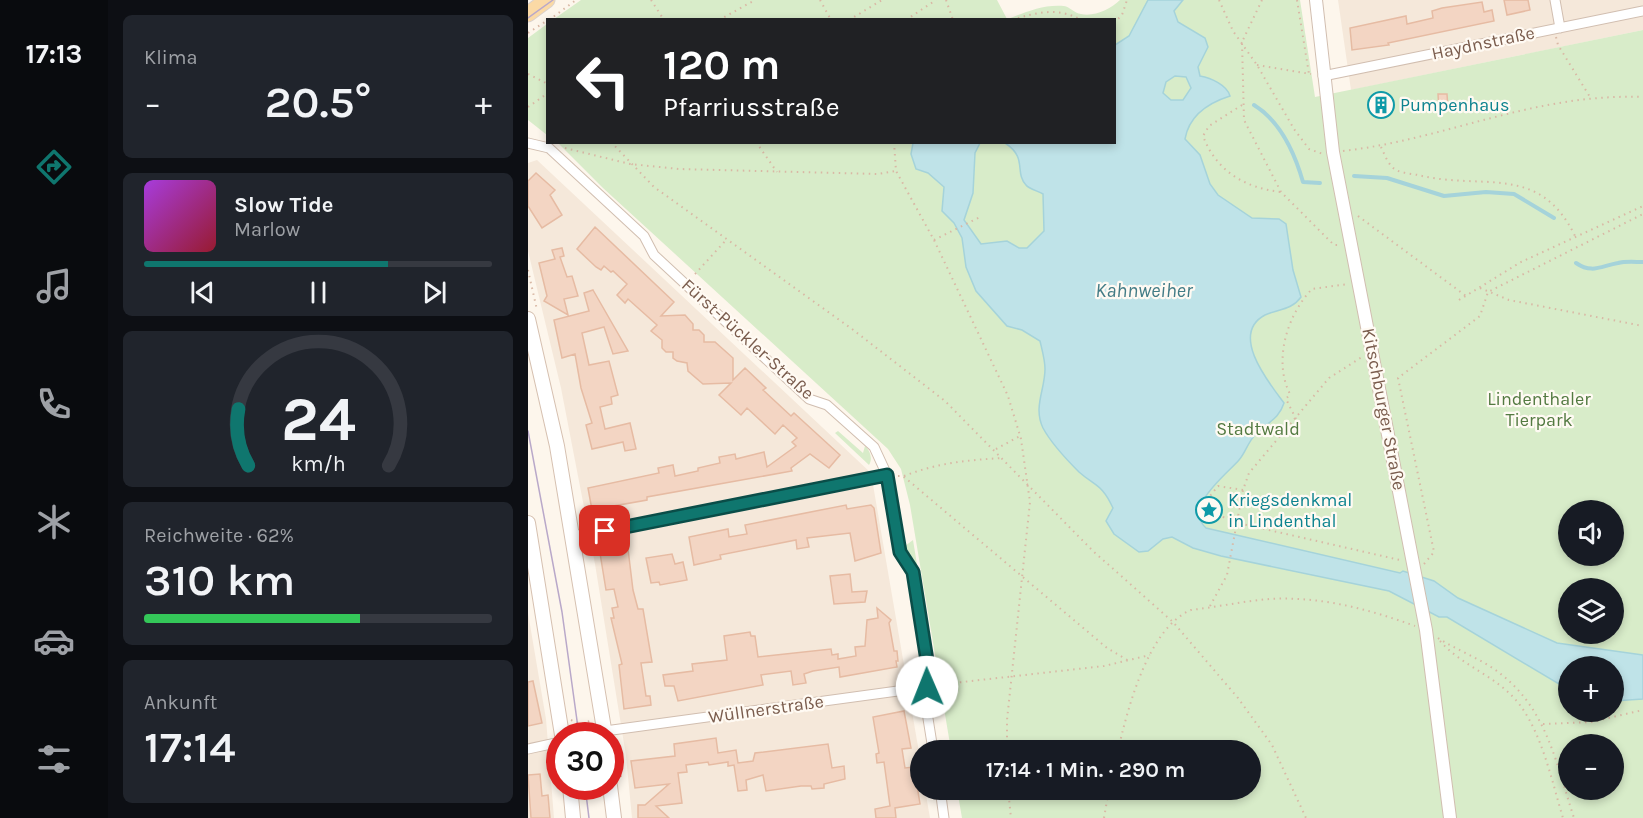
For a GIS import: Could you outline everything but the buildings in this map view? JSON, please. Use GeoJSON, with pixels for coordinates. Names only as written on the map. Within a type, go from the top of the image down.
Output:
{"type":"FeatureCollection","features":[{"type":"Feature","properties":{"kind":"main road"},"geometry":{"type":"LineString","coordinates":[[528,14],[547,0]]}},
{"type":"Feature","properties":{"kind":"main road"},"geometry":{"type":"LineString","coordinates":[[528,319],[558,446],[603,722]]}},
{"type":"Feature","properties":{"kind":"main road"},"geometry":{"type":"LineString","coordinates":[[528,524],[560,722]]}},
{"type":"Feature","properties":{"kind":"main road"},"geometry":{"type":"LineString","coordinates":[[571,800],[573,818]]}},
{"type":"Feature","properties":{"kind":"main road"},"geometry":{"type":"LineString","coordinates":[[612,800],[614,818]]}},
{"type":"Feature","properties":{"kind":"street","name":"Kitschburger Straße"},"geometry":{"type":"LineString","coordinates":[[1316,0],[1333,152],[1426,627],[1450,818]]}},
{"type":"Feature","properties":{"kind":"street"},"geometry":{"type":"LineString","coordinates":[[1555,0],[1557,28]]}},
{"type":"Feature","properties":{"kind":"street","name":"Haydnstraße"},"geometry":{"type":"LineString","coordinates":[[1323,74],[1643,11]]}},
{"type":"Feature","properties":{"kind":"street","name":"Fürst-Pückler-Straße"},"geometry":{"type":"LineString","coordinates":[[528,143],[549,148],[644,236],[654,255],[809,399],[827,405],[874,447],[887,475],[900,552],[913,572],[928,667],[926,706],[931,740]]}},
{"type":"Feature","properties":{"kind":"street"},"geometry":{"type":"LineString","coordinates":[[573,536],[887,475]]}},
{"type":"Feature","properties":{"kind":"street","name":"Wüllnerstraße"},"geometry":{"type":"LineString","coordinates":[[624,725],[927,687]]}},
{"type":"Feature","properties":{"kind":"street"},"geometry":{"type":"LineString","coordinates":[[528,749],[546,745]]}},
{"type":"Feature","properties":{"kind":"street"},"geometry":{"type":"LineString","coordinates":[[942,800],[945,818]]}},
{"type":"Feature","properties":{"kind":"path"},"geometry":{"type":"LineString","coordinates":[[551,18],[576,0]]}},
{"type":"Feature","properties":{"kind":"path"},"geometry":{"type":"LineString","coordinates":[[651,0],[663,18]]}},
{"type":"Feature","properties":{"kind":"path"},"geometry":{"type":"LineString","coordinates":[[723,18],[755,0]]}},
{"type":"Feature","properties":{"kind":"path"},"geometry":{"type":"LineString","coordinates":[[820,0],[830,18]]}},
{"type":"Feature","properties":{"kind":"path"},"geometry":{"type":"LineString","coordinates":[[852,18],[882,0]]}},
{"type":"Feature","properties":{"kind":"path"},"geometry":{"type":"LineString","coordinates":[[909,18],[936,0]]}},
{"type":"Feature","properties":{"kind":"path"},"geometry":{"type":"LineString","coordinates":[[946,0],[951,18]]}},
{"type":"Feature","properties":{"kind":"path"},"geometry":{"type":"LineString","coordinates":[[1116,21],[1122,15],[1127,0]]}},
{"type":"Feature","properties":{"kind":"path"},"geometry":{"type":"LineString","coordinates":[[1219,0],[1233,31],[1309,149],[1321,155],[1380,147],[1494,116],[1590,97],[1643,97]]}},
{"type":"Feature","properties":{"kind":"path"},"geometry":{"type":"LineString","coordinates":[[1262,0],[1242,42],[1243,105],[1251,136],[1281,192],[1334,245],[1352,243]]}},
{"type":"Feature","properties":{"kind":"path"},"geometry":{"type":"LineString","coordinates":[[1297,0],[1309,74]]}},
{"type":"Feature","properties":{"kind":"path"},"geometry":{"type":"LineString","coordinates":[[1018,18],[1032,13],[1063,11],[1077,18]]}},
{"type":"Feature","properties":{"kind":"path"},"geometry":{"type":"LineString","coordinates":[[528,33],[546,21]]}},
{"type":"Feature","properties":{"kind":"path"},"geometry":{"type":"LineString","coordinates":[[1557,28],[1558,45],[1590,97]]}},
{"type":"Feature","properties":{"kind":"path"},"geometry":{"type":"LineString","coordinates":[[1257,65],[1309,74],[1323,74]]}},
{"type":"Feature","properties":{"kind":"path"},"geometry":{"type":"LineString","coordinates":[[528,74],[546,83]]}},
{"type":"Feature","properties":{"kind":"path"},"geometry":{"type":"LineString","coordinates":[[528,107],[546,94]]}},
{"type":"Feature","properties":{"kind":"path"},"geometry":{"type":"LineString","coordinates":[[1243,105],[1209,126],[1203,136],[1207,148],[1232,176],[1244,184],[1281,192]]}},
{"type":"Feature","properties":{"kind":"path"},"geometry":{"type":"LineString","coordinates":[[613,144],[654,187],[917,377],[1004,458],[1029,488],[1093,551],[1173,622],[1238,698],[1272,746],[1306,818]]}},
{"type":"Feature","properties":{"kind":"path"},"geometry":{"type":"LineString","coordinates":[[757,144],[778,172]]}},
{"type":"Feature","properties":{"kind":"path"},"geometry":{"type":"LineString","coordinates":[[894,144],[896,171],[934,240],[1008,396],[1020,436],[1029,488],[1007,740]]}},
{"type":"Feature","properties":{"kind":"path"},"geometry":{"type":"LineString","coordinates":[[559,146],[630,164],[679,169],[878,174],[896,171]]}},
{"type":"Feature","properties":{"kind":"path"},"geometry":{"type":"LineString","coordinates":[[1380,147],[1387,160],[1397,170],[1432,179],[1492,181],[1534,190],[1551,200],[1563,214],[1575,236]]}},
{"type":"Feature","properties":{"kind":"path"},"geometry":{"type":"LineString","coordinates":[[1459,300],[1575,236],[1643,206]]}},
{"type":"Feature","properties":{"kind":"path"},"geometry":{"type":"LineString","coordinates":[[1243,490],[1218,486],[1210,496],[1213,513],[1238,523],[1415,568],[1434,552],[1398,378],[1480,316],[1488,292],[1643,214]]}},
{"type":"Feature","properties":{"kind":"path"},"geometry":{"type":"LineString","coordinates":[[1347,216],[1360,216],[1466,296]]}},
{"type":"Feature","properties":{"kind":"path"},"geometry":{"type":"LineString","coordinates":[[934,240],[980,217]]}},
{"type":"Feature","properties":{"kind":"path"},"geometry":{"type":"LineString","coordinates":[[695,274],[727,239]]}},
{"type":"Feature","properties":{"kind":"path"},"geometry":{"type":"LineString","coordinates":[[1296,419],[1286,399],[1290,394],[1283,377],[1282,364],[1290,322],[1296,308],[1312,289],[1359,283]]}},
{"type":"Feature","properties":{"kind":"path"},"geometry":{"type":"LineString","coordinates":[[1478,288],[1509,300],[1643,326]]}},
{"type":"Feature","properties":{"kind":"path"},"geometry":{"type":"LineString","coordinates":[[1210,608],[1227,575],[1243,490],[1249,473],[1329,378],[1354,361],[1373,353]]}},
{"type":"Feature","properties":{"kind":"path"},"geometry":{"type":"LineString","coordinates":[[995,450],[1020,436]]}},
{"type":"Feature","properties":{"kind":"path"},"geometry":{"type":"LineString","coordinates":[[887,475],[903,476],[932,465],[952,461],[1004,458]]}},
{"type":"Feature","properties":{"kind":"path"},"geometry":{"type":"LineString","coordinates":[[903,476],[1107,648],[1129,661]]}},
{"type":"Feature","properties":{"kind":"path"},"geometry":{"type":"LineString","coordinates":[[1120,740],[1132,693],[1150,655],[1181,614],[1191,610],[1270,599],[1338,603],[1426,627],[1492,668],[1525,699],[1544,724],[1574,818]]}},
{"type":"Feature","properties":{"kind":"path"},"geometry":{"type":"LineString","coordinates":[[1451,654],[1473,665],[1511,694],[1538,736],[1563,818]]}},
{"type":"Feature","properties":{"kind":"path"},"geometry":{"type":"LineString","coordinates":[[927,687],[1129,661],[1150,655]]}},
{"type":"Feature","properties":{"kind":"path"},"geometry":{"type":"LineString","coordinates":[[1544,724],[1591,722],[1643,710]]}},
{"type":"Feature","properties":{"kind":"path"},"geometry":{"type":"LineString","coordinates":[[1009,800],[1011,818]]}},
{"type":"Feature","properties":{"kind":"path"},"geometry":{"type":"LineString","coordinates":[[1104,818],[1107,800]]}},
{"type":"Feature","properties":{"kind":"shaded area"},"geometry":{"type":"Polygon","coordinates":[[[1338,0],[1643,0],[1643,30],[1351,90],[1338,0]]]}},
{"type":"Feature","properties":{"kind":"shaded area"},"geometry":{"type":"Polygon","coordinates":[[[537,160],[871,473],[917,740],[910,740],[910,800],[927,800],[930,818],[632,818],[624,722],[621,722],[595,564],[561,388],[528,251],[528,163],[537,160]]]}},
{"type":"Feature","properties":{"kind":"shaded area"},"geometry":{"type":"Polygon","coordinates":[[[528,613],[546,719],[546,800],[553,800],[554,818],[528,818],[528,613]]]}},
{"type":"Feature","properties":{"kind":"green space"},"geometry":{"type":"Polygon","coordinates":[[[581,0],[997,0],[1006,18],[555,18],[581,0]]]}},
{"type":"Feature","properties":{"kind":"green space","name":"Stadtwald"},"geometry":{"type":"Polygon","coordinates":[[[1120,0],[1300,0],[1315,97],[1643,30],[1643,818],[962,818],[959,800],[1261,800],[1261,740],[949,740],[910,505],[901,469],[888,449],[603,188],[559,144],[1116,144],[1116,18],[1011,18],[1049,6],[1066,7],[1086,15],[1102,12],[1120,0]]]}},
{"type":"Feature","properties":{"kind":"green space"},"geometry":{"type":"Polygon","coordinates":[[[546,25],[546,134],[528,120],[528,38],[546,25]]]}},
{"type":"Feature","properties":{"kind":"green space"},"geometry":{"type":"Polygon","coordinates":[[[838,431],[863,453],[865,446],[867,448],[871,457],[869,465],[835,433],[838,431]]]}},
{"type":"Feature","properties":{"kind":"green space"},"geometry":{"type":"Polygon","coordinates":[[[913,540],[935,675],[915,562],[905,546],[913,540]]]}},
{"type":"Feature","properties":{"kind":"water","name":"Kahnweiher"},"geometry":{"type":"Polygon","coordinates":[[[1148,0],[1183,0],[1174,11],[1178,22],[1205,38],[1208,47],[1198,67],[1200,76],[1218,83],[1226,89],[1230,96],[1214,102],[1195,117],[1185,139],[1200,155],[1210,184],[1218,195],[1252,218],[1279,219],[1286,224],[1293,270],[1301,297],[1293,304],[1265,315],[1255,323],[1251,334],[1251,346],[1255,359],[1284,403],[1276,417],[1254,436],[1239,460],[1203,501],[1200,520],[1206,528],[1400,573],[1403,571],[1434,581],[1458,598],[1558,644],[1643,655],[1643,699],[1624,700],[1624,656],[1558,656],[1558,683],[1447,617],[1439,617],[1389,591],[1221,556],[1193,548],[1172,537],[1163,539],[1148,551],[1139,552],[1114,534],[1106,521],[1113,508],[1105,494],[1069,462],[1043,428],[1039,406],[1045,369],[1040,341],[1022,330],[1007,326],[976,291],[966,267],[962,238],[954,223],[942,211],[944,187],[928,173],[916,169],[911,154],[913,144],[980,144],[975,153],[973,193],[964,220],[981,244],[1007,241],[1019,248],[1027,248],[1044,231],[1043,194],[1026,185],[1021,175],[1019,159],[1006,144],[1116,144],[1116,44],[1129,36],[1148,0]],[[1175,76],[1166,82],[1163,93],[1171,100],[1183,100],[1191,88],[1186,77],[1175,76]]]}},
{"type":"Feature","properties":{"kind":"waterway"},"geometry":{"type":"LineString","coordinates":[[1254,105],[1279,129],[1296,160],[1303,182],[1320,183]]}},
{"type":"Feature","properties":{"kind":"waterway"},"geometry":{"type":"LineString","coordinates":[[1354,176],[1387,178],[1444,196],[1486,192],[1514,194],[1554,218]]}},
{"type":"Feature","properties":{"kind":"waterway"},"geometry":{"type":"LineString","coordinates":[[1576,263],[1592,269],[1621,262],[1643,262]]}},
{"type":"Feature","properties":{"kind":"tram line"},"geometry":{"type":"LineString","coordinates":[[528,18],[553,0]]}},
{"type":"Feature","properties":{"kind":"tram line"},"geometry":{"type":"LineString","coordinates":[[528,431],[562,612],[577,722]]}},
{"type":"Feature","properties":{"kind":"tram line"},"geometry":{"type":"LineString","coordinates":[[587,800],[589,818]]}},
{"type":"Feature","properties":{"kind":"place","name":"Pumpenhaus"},"geometry":{"type":"Point","coordinates":[1381,105]}},
{"type":"Feature","properties":{"kind":"place","name":"Kriegsdenkmal in Lindenthal"},"geometry":{"type":"Point","coordinates":[1209,510]}},
{"type":"Feature","properties":{"kind":"route"},"geometry":{"type":"LineString","coordinates":[[605,531],[887,475],[900,552],[913,572],[928,667],[927,687]]}},
{"type":"Feature","properties":{"kind":"park label","name":"Lindenthaler Tierpark"},"geometry":{"type":"Point","coordinates":[1539,409]}}]}
